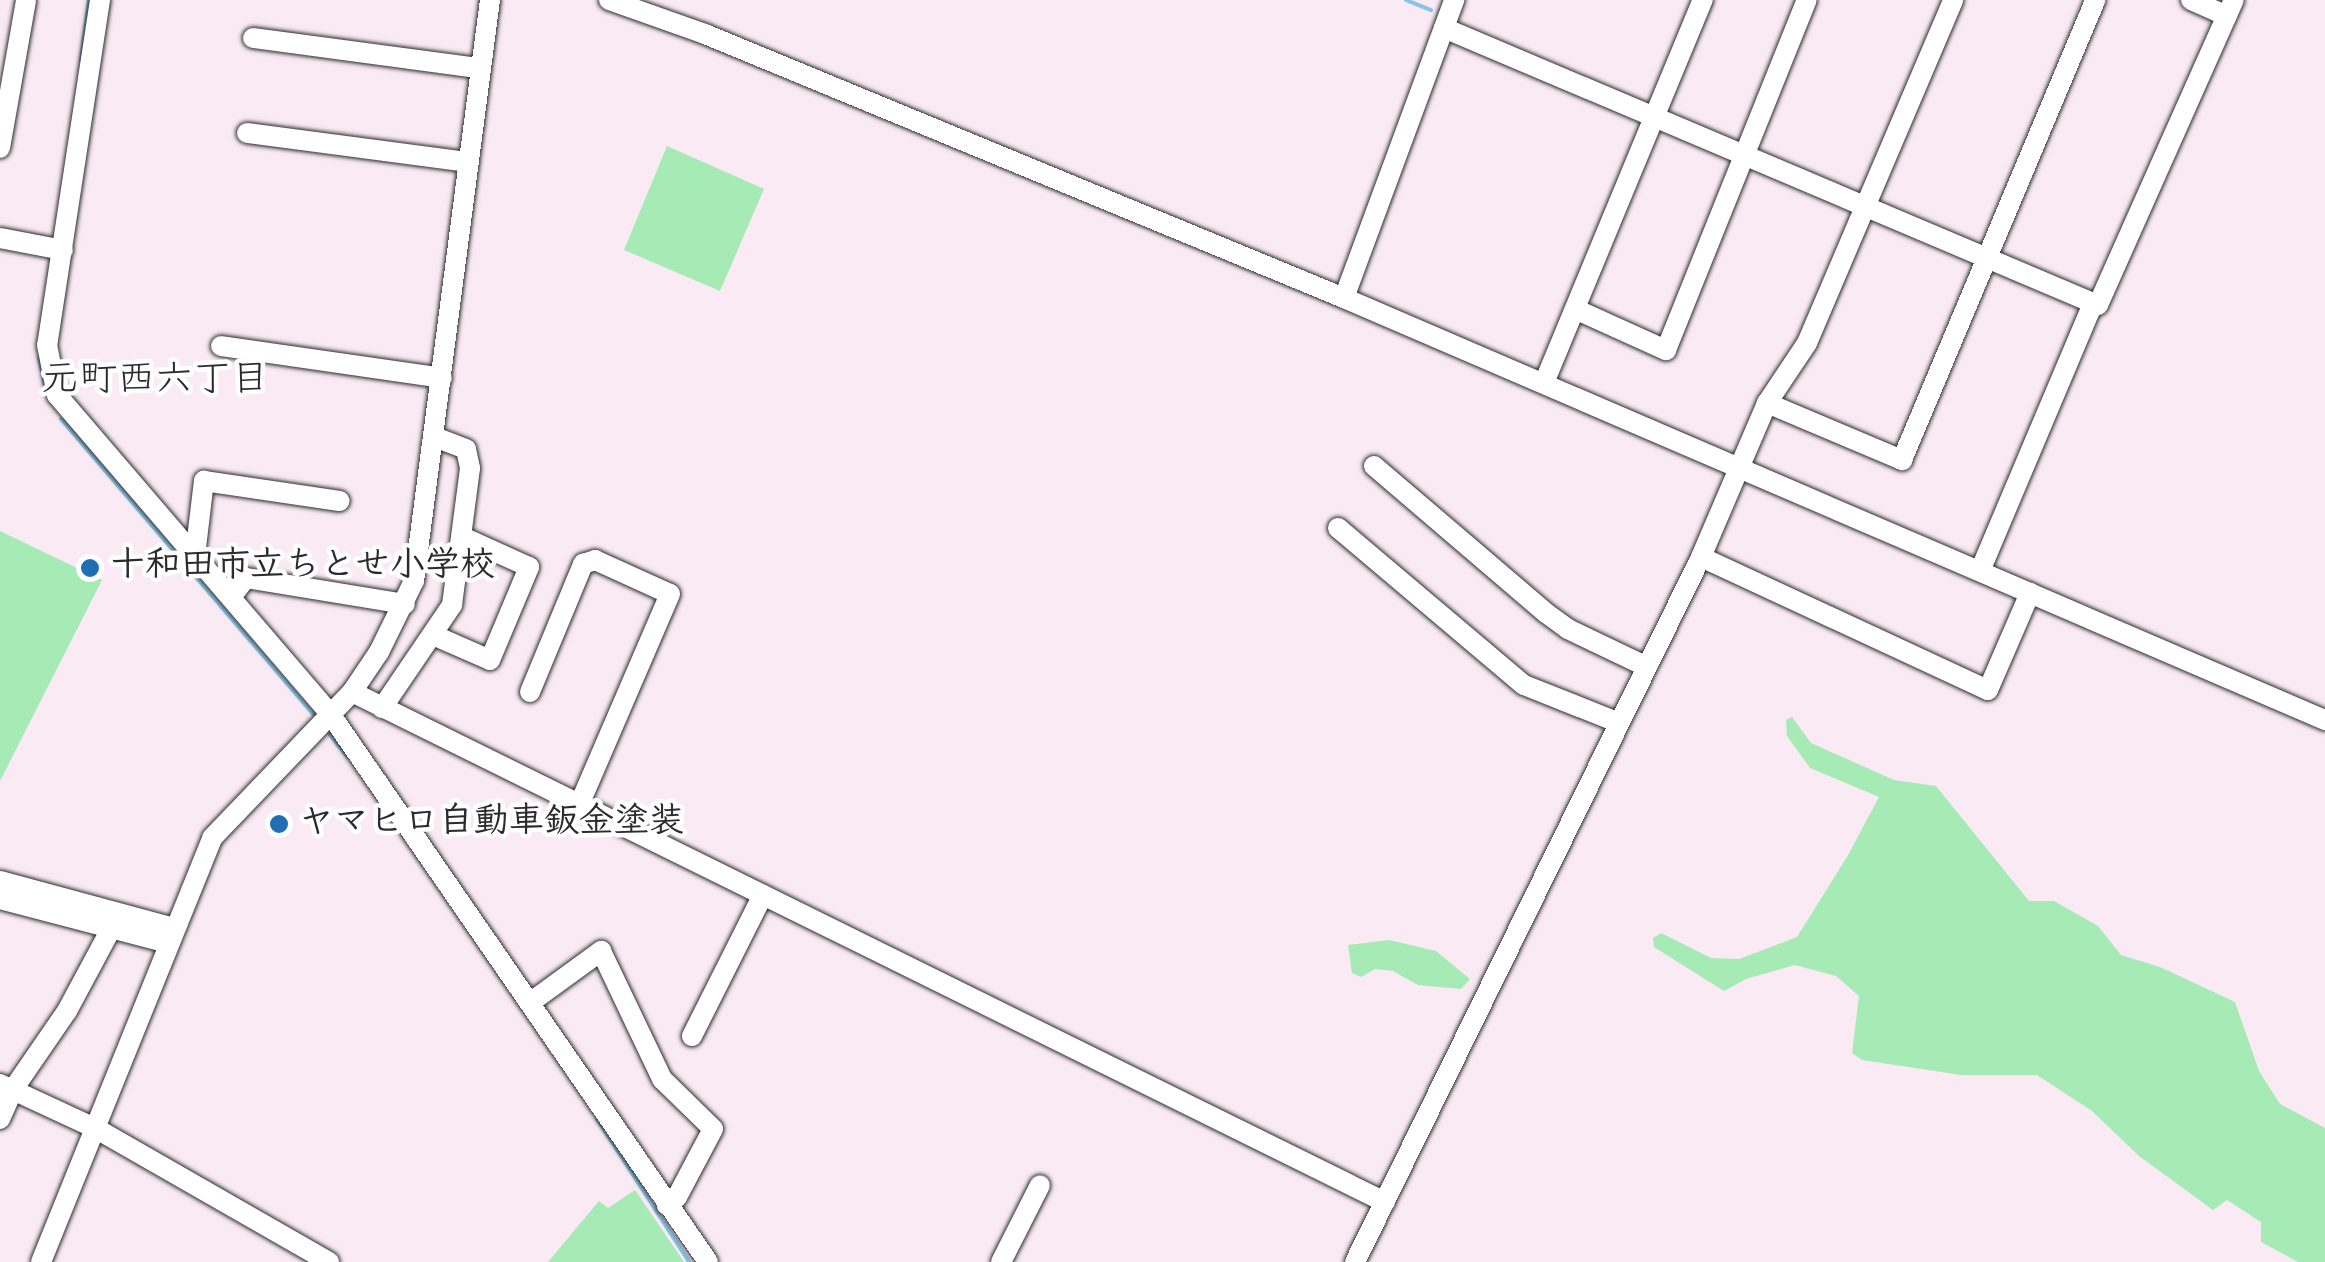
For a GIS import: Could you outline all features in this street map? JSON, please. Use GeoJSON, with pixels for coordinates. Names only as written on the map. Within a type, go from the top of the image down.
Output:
{"type":"FeatureCollection","features":[{"type":"Feature","properties":{"kind":"street"},"geometry":{"type":"LineString","coordinates":[[0,148],[26,0]]}},
{"type":"Feature","properties":{"kind":"street"},"geometry":{"type":"LineString","coordinates":[[100,0],[48,345],[57,395],[330,715],[708,1262]]}},
{"type":"Feature","properties":{"kind":"street"},"geometry":{"type":"LineString","coordinates":[[41,1262],[212,838],[352,692],[405,604],[420,554],[490,0]]}},
{"type":"Feature","properties":{"kind":"street"},"geometry":{"type":"LineString","coordinates":[[609,0],[643,5],[1344,298],[2325,720]]}},
{"type":"Feature","properties":{"kind":"street"},"geometry":{"type":"LineString","coordinates":[[1344,298],[1454,0]]}},
{"type":"Feature","properties":{"kind":"street"},"geometry":{"type":"LineString","coordinates":[[1544,384],[1703,0]]}},
{"type":"Feature","properties":{"kind":"street"},"geometry":{"type":"LineString","coordinates":[[1575,309],[1666,350],[1807,0]]}},
{"type":"Feature","properties":{"kind":"street"},"geometry":{"type":"LineString","coordinates":[[1356,1262],[1700,557],[1742,469],[1767,403],[1807,342],[1953,0]]}},
{"type":"Feature","properties":{"kind":"street"},"geometry":{"type":"LineString","coordinates":[[1767,403],[1902,460],[2095,0]]}},
{"type":"Feature","properties":{"kind":"street"},"geometry":{"type":"LineString","coordinates":[[1444,28],[2098,305],[2231,8],[2191,0]]}},
{"type":"Feature","properties":{"kind":"street"},"geometry":{"type":"LineString","coordinates":[[252,38],[479,68]]}},
{"type":"Feature","properties":{"kind":"street"},"geometry":{"type":"LineString","coordinates":[[247,132],[468,162]]}},
{"type":"Feature","properties":{"kind":"street"},"geometry":{"type":"LineString","coordinates":[[0,238],[62,250]]}},
{"type":"Feature","properties":{"kind":"street"},"geometry":{"type":"LineString","coordinates":[[1980,571],[2093,303]]}},
{"type":"Feature","properties":{"kind":"street"},"geometry":{"type":"LineString","coordinates":[[222,346],[442,378]]}},
{"type":"Feature","properties":{"kind":"street"},"geometry":{"type":"LineString","coordinates":[[382,708],[452,605],[464,537],[470,468],[466,449],[434,437]]}},
{"type":"Feature","properties":{"kind":"street"},"geometry":{"type":"LineString","coordinates":[[1374,466],[1546,613],[1568,629],[1645,666]]}},
{"type":"Feature","properties":{"kind":"street"},"geometry":{"type":"LineString","coordinates":[[195,556],[204,481],[340,501]]}},
{"type":"Feature","properties":{"kind":"street"},"geometry":{"type":"LineString","coordinates":[[1338,528],[1524,686],[1617,722]]}},
{"type":"Feature","properties":{"kind":"street"},"geometry":{"type":"LineString","coordinates":[[433,635],[490,660],[529,567],[464,537]]}},
{"type":"Feature","properties":{"kind":"street"},"geometry":{"type":"LineString","coordinates":[[1700,557],[1988,690],[2030,593]]}},
{"type":"Feature","properties":{"kind":"street"},"geometry":{"type":"LineString","coordinates":[[530,692],[583,564],[595,560],[670,594],[580,802]]}},
{"type":"Feature","properties":{"kind":"street"},"geometry":{"type":"LineString","coordinates":[[232,597],[246,578],[405,604]]}},
{"type":"Feature","properties":{"kind":"street"},"geometry":{"type":"LineString","coordinates":[[352,692],[1385,1202]]}},
{"type":"Feature","properties":{"kind":"street"},"geometry":{"type":"LineString","coordinates":[[0,881],[171,936]]}},
{"type":"Feature","properties":{"kind":"street"},"geometry":{"type":"LineString","coordinates":[[692,1036],[763,895]]}},
{"type":"Feature","properties":{"kind":"street"},"geometry":{"type":"LineString","coordinates":[[0,899],[112,928],[171,936]]}},
{"type":"Feature","properties":{"kind":"street"},"geometry":{"type":"LineString","coordinates":[[0,1119],[7,1086],[67,1011],[112,928]]}},
{"type":"Feature","properties":{"kind":"street"},"geometry":{"type":"LineString","coordinates":[[531,1002],[601,951],[662,1079],[713,1129],[678,1197],[667,1205]]}},
{"type":"Feature","properties":{"kind":"street"},"geometry":{"type":"LineString","coordinates":[[7,1086],[96,1128],[329,1262]]}},
{"type":"Feature","properties":{"kind":"street"},"geometry":{"type":"LineString","coordinates":[[1001,1262],[1040,1185]]}},
{"type":"Feature","properties":{"kind":"green space"},"geometry":{"type":"Polygon","coordinates":[[[667,146],[764,189],[720,291],[624,250],[667,146]]]}},
{"type":"Feature","properties":{"kind":"green space"},"geometry":{"type":"Polygon","coordinates":[[[0,531],[102,580],[0,781],[0,531]]]}},
{"type":"Feature","properties":{"kind":"green space"},"geometry":{"type":"Polygon","coordinates":[[[1792,717],[1811,743],[1894,780],[1936,786],[2029,901],[2054,901],[2098,926],[2121,955],[2160,967],[2235,1002],[2259,1071],[2280,1104],[2325,1128],[2325,1262],[2298,1262],[2261,1242],[2261,1222],[2227,1200],[2213,1210],[2139,1156],[2092,1111],[2037,1075],[1961,1075],[1862,1060],[1852,1053],[1859,996],[1836,976],[1795,965],[1746,979],[1724,991],[1654,947],[1653,938],[1661,933],[1711,958],[1739,959],[1797,937],[1847,857],[1879,797],[1810,768],[1787,736],[1786,720],[1792,717]]]}},
{"type":"Feature","properties":{"kind":"green space"},"geometry":{"type":"Polygon","coordinates":[[[1389,940],[1436,951],[1470,979],[1461,989],[1418,985],[1393,971],[1375,969],[1361,977],[1352,973],[1348,945],[1389,940]]]}},
{"type":"Feature","properties":{"kind":"green space"},"geometry":{"type":"Polygon","coordinates":[[[635,1190],[684,1262],[548,1262],[599,1201],[608,1208],[635,1190]]]}},
{"type":"Feature","properties":{"kind":"waterway"},"geometry":{"type":"LineString","coordinates":[[81,60],[89,0]]}},
{"type":"Feature","properties":{"kind":"waterway"},"geometry":{"type":"LineString","coordinates":[[1406,0],[1431,10]]}},
{"type":"Feature","properties":{"kind":"waterway"},"geometry":{"type":"LineString","coordinates":[[39,358],[47,392]]}},
{"type":"Feature","properties":{"kind":"waterway"},"geometry":{"type":"LineString","coordinates":[[61,419],[313,714]]}},
{"type":"Feature","properties":{"kind":"waterway"},"geometry":{"type":"LineString","coordinates":[[330,735],[348,757]]}},
{"type":"Feature","properties":{"kind":"waterway"},"geometry":{"type":"LineString","coordinates":[[597,1119],[689,1262]]}},
{"type":"Feature","properties":{"kind":"place","name":"十和田市立ちとせ小学校"},"geometry":{"type":"Point","coordinates":[90,568]}},
{"type":"Feature","properties":{"kind":"place","name":"ヤマヒロ自動車鈑金塗装"},"geometry":{"type":"Point","coordinates":[279,824]}},
{"type":"Feature","properties":{"kind":"district","name":"元町西六丁目"},"geometry":{"type":"Point","coordinates":[155,383]}}]}
